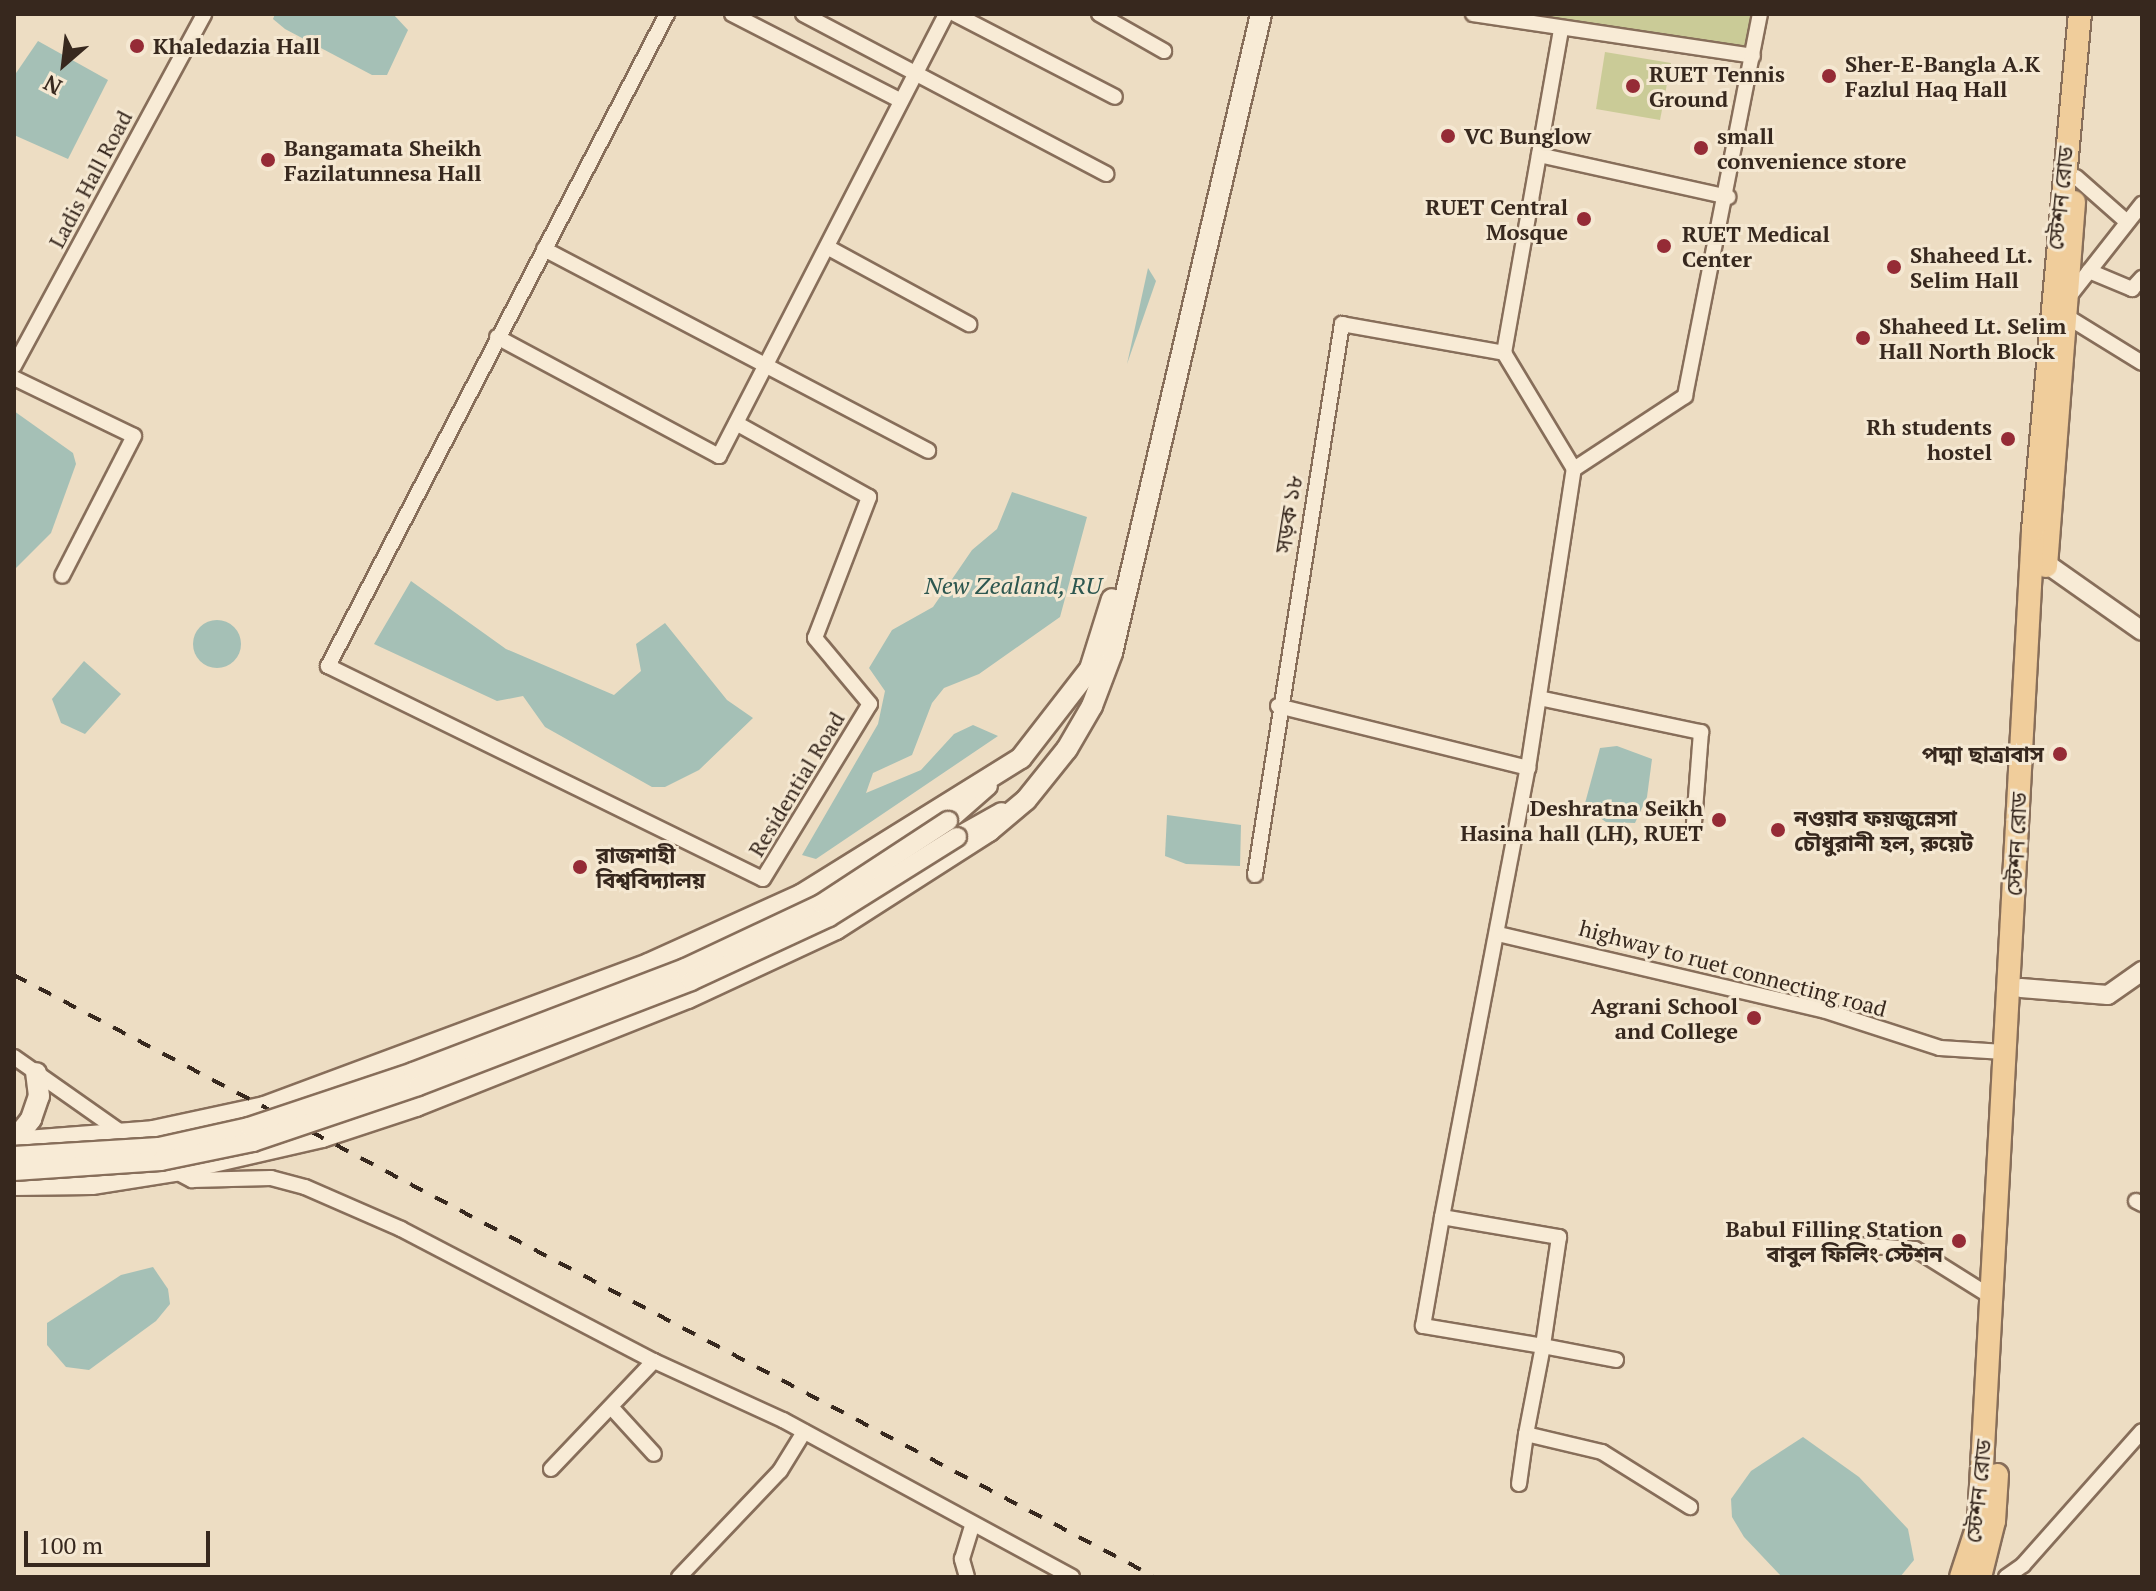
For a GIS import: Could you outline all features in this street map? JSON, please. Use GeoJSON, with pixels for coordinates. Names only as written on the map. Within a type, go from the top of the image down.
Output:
{"type":"FeatureCollection","features":[{"type":"Feature","properties":{"kind":"main road"},"geometry":{"type":"LineString","coordinates":[[14,1142],[124,1134],[223,1119],[264,1107],[648,964],[801,895],[1021,758],[1090,669],[1111,603],[1247,14]]}},
{"type":"Feature","properties":{"kind":"main road"},"geometry":{"type":"LineString","coordinates":[[14,1185],[92,1184],[174,1171],[322,1137],[416,1106],[688,998],[836,929],[989,831],[1026,800],[1067,749],[1092,706],[1112,653],[1261,14]]}},
{"type":"Feature","properties":{"kind":"main road","name":"স্টেশন রোড"},"geometry":{"type":"LineString","coordinates":[[1980,1577],[1994,1521],[2021,988],[2050,297],[2080,14]]}},
{"type":"Feature","properties":{"kind":"main road","name":"স্টেশন রোড"},"geometry":{"type":"LineString","coordinates":[[1961,1577],[1979,1522],[2004,1052],[2039,558],[2066,308],[2076,177],[2096,14]]}},
{"type":"Feature","properties":{"kind":"main road"},"geometry":{"type":"LineString","coordinates":[[14,1142],[31,1119],[39,1096],[36,1073]]}},
{"type":"Feature","properties":{"kind":"street","name":"Ladis Hall Road"},"geometry":{"type":"LineString","coordinates":[[14,366],[204,14]]}},
{"type":"Feature","properties":{"kind":"street"},"geometry":{"type":"LineString","coordinates":[[667,14],[497,337],[719,456],[946,14]]}},
{"type":"Feature","properties":{"kind":"street"},"geometry":{"type":"LineString","coordinates":[[732,14],[901,101]]}},
{"type":"Feature","properties":{"kind":"street"},"geometry":{"type":"LineString","coordinates":[[803,14],[1106,174]]}},
{"type":"Feature","properties":{"kind":"street"},"geometry":{"type":"LineString","coordinates":[[955,14],[1115,97]]}},
{"type":"Feature","properties":{"kind":"street"},"geometry":{"type":"LineString","coordinates":[[1099,14],[1164,51]]}},
{"type":"Feature","properties":{"kind":"street"},"geometry":{"type":"LineString","coordinates":[[1473,14],[1561,30],[1753,56]]}},
{"type":"Feature","properties":{"kind":"street"},"geometry":{"type":"LineString","coordinates":[[1574,469],[1685,396],[1728,197],[1760,14]]}},
{"type":"Feature","properties":{"kind":"street"},"geometry":{"type":"LineString","coordinates":[[1561,30],[1504,353],[1574,469],[1528,768],[1423,1326],[1616,1360]]}},
{"type":"Feature","properties":{"kind":"street"},"geometry":{"type":"LineString","coordinates":[[1539,155],[1728,197]]}},
{"type":"Feature","properties":{"kind":"street"},"geometry":{"type":"LineString","coordinates":[[2076,177],[2127,222]]}},
{"type":"Feature","properties":{"kind":"street"},"geometry":{"type":"LineString","coordinates":[[2142,204],[2089,271],[2066,308],[2142,363]]}},
{"type":"Feature","properties":{"kind":"street"},"geometry":{"type":"LineString","coordinates":[[827,247],[969,324]]}},
{"type":"Feature","properties":{"kind":"street"},"geometry":{"type":"LineString","coordinates":[[544,249],[928,451]]}},
{"type":"Feature","properties":{"kind":"street"},"geometry":{"type":"LineString","coordinates":[[2089,271],[2132,289],[2142,278]]}},
{"type":"Feature","properties":{"kind":"street","name":"সড়ক ১৮"},"geometry":{"type":"LineString","coordinates":[[1255,875],[1278,706],[1342,324],[1504,353]]}},
{"type":"Feature","properties":{"kind":"street","name":"Residential Road"},"geometry":{"type":"LineString","coordinates":[[497,337],[328,666],[763,879],[870,704],[815,638],[869,497],[736,423]]}},
{"type":"Feature","properties":{"kind":"street"},"geometry":{"type":"LineString","coordinates":[[14,378],[134,436],[62,576]]}},
{"type":"Feature","properties":{"kind":"street"},"geometry":{"type":"LineString","coordinates":[[2039,558],[2142,631]]}},
{"type":"Feature","properties":{"kind":"street"},"geometry":{"type":"LineString","coordinates":[[1539,698],[1701,732],[1694,824]]}},
{"type":"Feature","properties":{"kind":"street"},"geometry":{"type":"LineString","coordinates":[[1278,706],[1528,768]]}},
{"type":"Feature","properties":{"kind":"street"},"geometry":{"type":"LineString","coordinates":[[14,1171],[192,1155],[253,1142],[418,1086],[691,981],[829,917],[952,829],[1021,758]]}},
{"type":"Feature","properties":{"kind":"street"},"geometry":{"type":"LineString","coordinates":[[14,1156],[159,1147],[249,1127],[413,1072],[685,968],[808,910],[952,829],[1026,800]]}},
{"type":"Feature","properties":{"kind":"street","name":"highway to ruet connecting road"},"geometry":{"type":"LineString","coordinates":[[1498,934],[1823,1010],[1940,1048],[2004,1052]]}},
{"type":"Feature","properties":{"kind":"street"},"geometry":{"type":"LineString","coordinates":[[2021,988],[2108,995],[2142,971]]}},
{"type":"Feature","properties":{"kind":"street"},"geometry":{"type":"LineString","coordinates":[[14,1057],[174,1171],[192,1180],[249,1176],[305,1187],[401,1229],[654,1361],[804,1432],[1072,1577]]}},
{"type":"Feature","properties":{"kind":"street"},"geometry":{"type":"LineString","coordinates":[[1442,1217],[1559,1237],[1519,1484]]}},
{"type":"Feature","properties":{"kind":"street"},"geometry":{"type":"LineString","coordinates":[[1856,1245],[1915,1249],[1993,1298]]}},
{"type":"Feature","properties":{"kind":"street"},"geometry":{"type":"LineString","coordinates":[[551,1469],[654,1361]]}},
{"type":"Feature","properties":{"kind":"street"},"geometry":{"type":"LineString","coordinates":[[612,1408],[654,1454]]}},
{"type":"Feature","properties":{"kind":"street"},"geometry":{"type":"LineString","coordinates":[[2006,1577],[2023,1565],[2142,1431]]}},
{"type":"Feature","properties":{"kind":"street"},"geometry":{"type":"LineString","coordinates":[[679,1577],[780,1471],[804,1432]]}},
{"type":"Feature","properties":{"kind":"street"},"geometry":{"type":"LineString","coordinates":[[1526,1434],[1602,1452],[1690,1507]]}},
{"type":"Feature","properties":{"kind":"street"},"geometry":{"type":"LineString","coordinates":[[967,1577],[962,1559],[973,1524]]}},
{"type":"Feature","properties":{"kind":"green space"},"geometry":{"type":"Polygon","coordinates":[[[1503,14],[1760,14],[1753,56],[1503,14]]]}},
{"type":"Feature","properties":{"kind":"green space","name":"RUET Tennis Ground"},"geometry":{"type":"Polygon","coordinates":[[[1605,52],[1671,63],[1660,120],[1596,109],[1605,52]]]}},
{"type":"Feature","properties":{"kind":"water"},"geometry":{"type":"Polygon","coordinates":[[[275,14],[393,14],[408,30],[387,75],[372,75],[285,29],[273,19],[275,14]]]}},
{"type":"Feature","properties":{"kind":"water"},"geometry":{"type":"Polygon","coordinates":[[[38,41],[108,80],[68,159],[14,135],[14,76],[38,41]]]}},
{"type":"Feature","properties":{"kind":"water"},"geometry":{"type":"Polygon","coordinates":[[[1148,268],[1156,281],[1127,364],[1148,268]]]}},
{"type":"Feature","properties":{"kind":"water"},"geometry":{"type":"Polygon","coordinates":[[[14,411],[73,453],[76,464],[51,533],[14,570],[14,411]]]}},
{"type":"Feature","properties":{"kind":"water","name":"New Zealand, RU"},"geometry":{"type":"Polygon","coordinates":[[[1012,492],[1087,517],[1060,617],[979,674],[944,688],[932,703],[912,755],[873,773],[866,793],[921,770],[954,734],[973,725],[998,736],[816,859],[802,855],[878,724],[885,691],[869,668],[892,630],[933,607],[972,550],[997,529],[1012,492]]]}},
{"type":"Feature","properties":{"kind":"water"},"geometry":{"type":"Polygon","coordinates":[[[411,581],[506,649],[614,695],[641,671],[636,644],[665,623],[727,700],[753,718],[699,770],[665,787],[652,787],[545,727],[523,696],[497,701],[374,644],[411,581]]]}},
{"type":"Feature","properties":{"kind":"water"},"geometry":{"type":"Polygon","coordinates":[[[217,620],[234,627],[241,644],[234,661],[217,668],[200,661],[193,644],[200,627],[217,620]]]}},
{"type":"Feature","properties":{"kind":"water"},"geometry":{"type":"Polygon","coordinates":[[[84,661],[121,694],[85,734],[61,723],[52,699],[84,661]]]}},
{"type":"Feature","properties":{"kind":"water"},"geometry":{"type":"Polygon","coordinates":[[[1617,746],[1652,759],[1647,797],[1635,823],[1606,822],[1584,807],[1600,748],[1617,746]]]}},
{"type":"Feature","properties":{"kind":"water"},"geometry":{"type":"Polygon","coordinates":[[[1167,815],[1241,825],[1240,866],[1186,864],[1165,856],[1167,815]]]}},
{"type":"Feature","properties":{"kind":"water"},"geometry":{"type":"Polygon","coordinates":[[[153,1267],[168,1289],[170,1304],[156,1321],[89,1370],[66,1367],[47,1345],[47,1323],[121,1275],[153,1267]]]}},
{"type":"Feature","properties":{"kind":"water"},"geometry":{"type":"Polygon","coordinates":[[[1803,1437],[1859,1477],[1908,1529],[1914,1560],[1900,1577],[1782,1577],[1744,1537],[1732,1517],[1731,1499],[1751,1471],[1803,1437]]]}},
{"type":"Feature","properties":{"kind":"railway"},"geometry":{"type":"LineString","coordinates":[[14,975],[1155,1577]]}},
{"type":"Feature","properties":{"kind":"place","name":"Khaledazia Hall"},"geometry":{"type":"Point","coordinates":[137,46]}},
{"type":"Feature","properties":{"kind":"place","name":"Sher-E-Bangla A.K Fazlul Haq Hall"},"geometry":{"type":"Point","coordinates":[1829,76]}},
{"type":"Feature","properties":{"kind":"place","name":"RUET Tennis Ground"},"geometry":{"type":"Point","coordinates":[1633,86]}},
{"type":"Feature","properties":{"kind":"place","name":"VC Bunglow"},"geometry":{"type":"Point","coordinates":[1448,136]}},
{"type":"Feature","properties":{"kind":"place","name":"small convenience store"},"geometry":{"type":"Point","coordinates":[1701,148]}},
{"type":"Feature","properties":{"kind":"place","name":"Bangamata Sheikh Fazilatunnesa Hall"},"geometry":{"type":"Point","coordinates":[268,160]}},
{"type":"Feature","properties":{"kind":"place","name":"RUET Central Mosque"},"geometry":{"type":"Point","coordinates":[1584,219]}},
{"type":"Feature","properties":{"kind":"place","name":"RUET Medical Center"},"geometry":{"type":"Point","coordinates":[1664,246]}},
{"type":"Feature","properties":{"kind":"place","name":"Shaheed Lt. Selim Hall"},"geometry":{"type":"Point","coordinates":[1894,267]}},
{"type":"Feature","properties":{"kind":"place","name":"Shaheed Lt. Selim Hall North Block"},"geometry":{"type":"Point","coordinates":[1863,338]}},
{"type":"Feature","properties":{"kind":"place","name":"Rh students hostel"},"geometry":{"type":"Point","coordinates":[2008,439]}},
{"type":"Feature","properties":{"kind":"place","name":"পদ্মা ছাত্রাবাস"},"geometry":{"type":"Point","coordinates":[2060,754]}},
{"type":"Feature","properties":{"kind":"place","name":"Deshratna Seikh Hasina hall (LH), RUET"},"geometry":{"type":"Point","coordinates":[1719,820]}},
{"type":"Feature","properties":{"kind":"place","name":"নওয়াব ফয়জুন্নেসা চৌধুরানী হল, রুয়েট"},"geometry":{"type":"Point","coordinates":[1778,830]}},
{"type":"Feature","properties":{"kind":"place","name":"রাজশাহী বিশ্ববিদ্যালয়"},"geometry":{"type":"Point","coordinates":[580,867]}},
{"type":"Feature","properties":{"kind":"place","name":"Agrani School and College"},"geometry":{"type":"Point","coordinates":[1754,1018]}},
{"type":"Feature","properties":{"kind":"place","name":"Babul Filling Station বাবুল ফিলিং স্টেশন"},"geometry":{"type":"Point","coordinates":[1959,1241]}}]}
